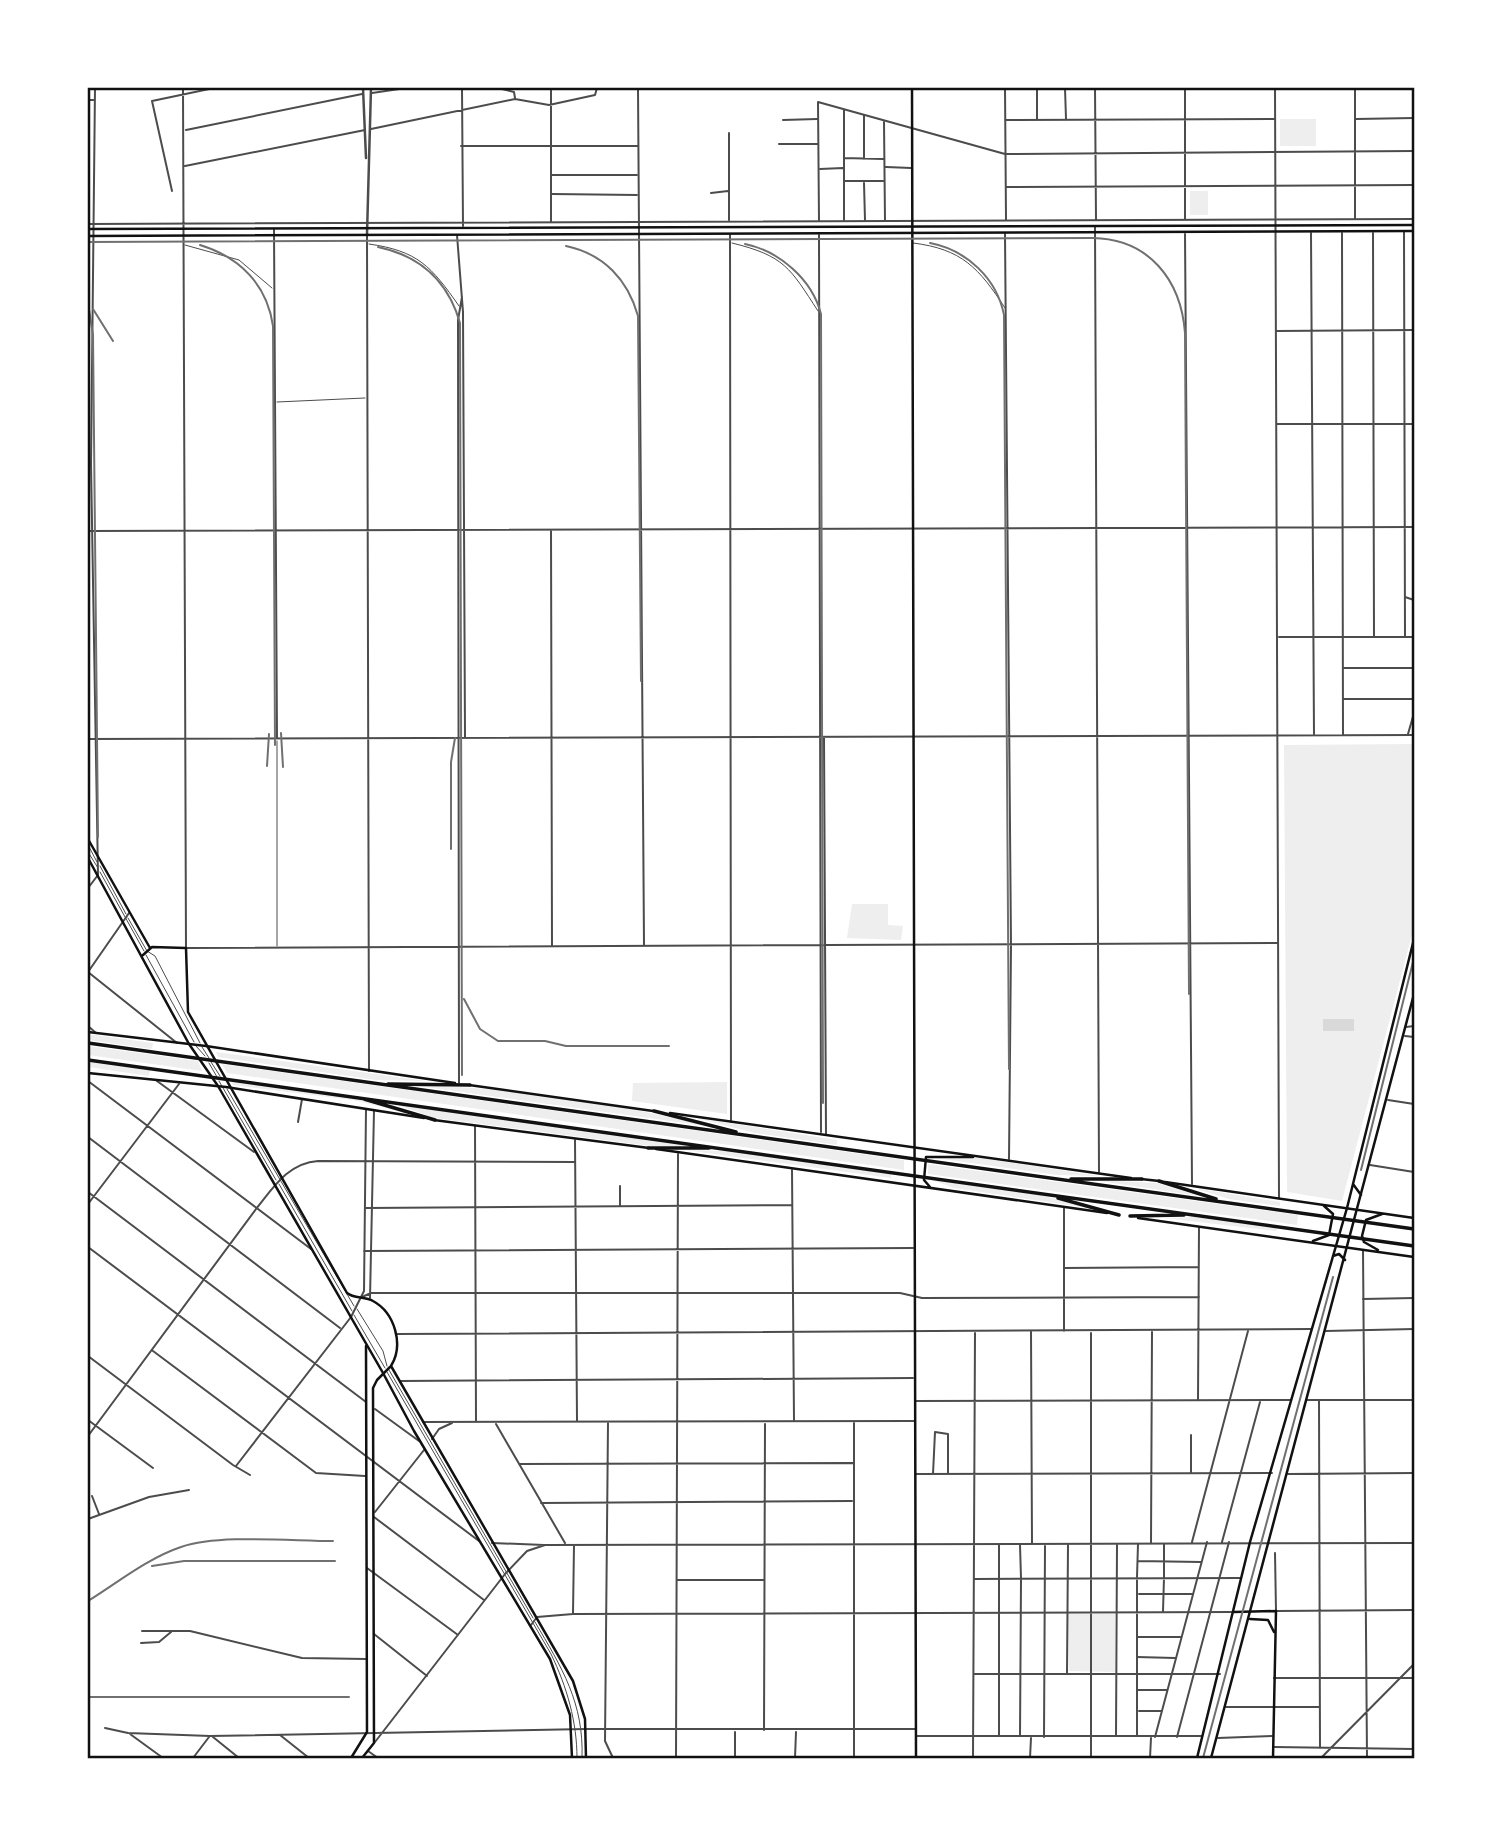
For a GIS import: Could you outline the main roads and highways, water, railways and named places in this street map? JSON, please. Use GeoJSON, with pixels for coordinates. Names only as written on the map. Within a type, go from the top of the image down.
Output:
{"type":"FeatureCollection","features":[{"type":"Feature","properties":{"kind":"highway"},"geometry":{"type":"LineString","coordinates":[[88,1043],[1415,1229]]}},
{"type":"Feature","properties":{"kind":"highway"},"geometry":{"type":"LineString","coordinates":[[88,1059],[1415,1245]]}},
{"type":"Feature","properties":{"kind":"highway"},"geometry":{"type":"LineString","coordinates":[[376,1084],[470,1086]]}},
{"type":"Feature","properties":{"kind":"highway"},"geometry":{"type":"LineString","coordinates":[[345,1094],[435,1120]]}},
{"type":"Feature","properties":{"kind":"highway"},"geometry":{"type":"LineString","coordinates":[[654,1111],[755,1137]]}},
{"type":"Feature","properties":{"kind":"highway"},"geometry":{"type":"LineString","coordinates":[[649,1148],[725,1149]]}},
{"type":"Feature","properties":{"kind":"highway"},"geometry":{"type":"LineString","coordinates":[[1058,1179],[1142,1179]]}},
{"type":"Feature","properties":{"kind":"highway"},"geometry":{"type":"LineString","coordinates":[[1159,1181],[1228,1202]]}},
{"type":"Feature","properties":{"kind":"highway"},"geometry":{"type":"LineString","coordinates":[[1039,1193],[1119,1215]]}},
{"type":"Feature","properties":{"kind":"highway"},"geometry":{"type":"LineString","coordinates":[[1130,1216],[1196,1214]]}},
{"type":"Feature","properties":{"kind":"main road"},"geometry":{"type":"LineString","coordinates":[[912,88],[916,1759]]}},
{"type":"Feature","properties":{"kind":"main road"},"geometry":{"type":"LineString","coordinates":[[88,229],[1415,225]]}},
{"type":"Feature","properties":{"kind":"main road"},"geometry":{"type":"LineString","coordinates":[[1021,226],[1021,233]]}},
{"type":"Feature","properties":{"kind":"main road"},"geometry":{"type":"LineString","coordinates":[[88,236],[1415,231]]}},
{"type":"Feature","properties":{"kind":"main road"},"geometry":{"type":"LineString","coordinates":[[88,839],[189,1044],[224,1087],[346,1293],[370,1299],[387,1315],[396,1334],[397,1350],[374,1385],[374,1742],[362,1759]]}},
{"type":"Feature","properties":{"kind":"main road"},"geometry":{"type":"LineString","coordinates":[[88,859],[146,952]]}},
{"type":"Feature","properties":{"kind":"main road"},"geometry":{"type":"LineString","coordinates":[[1197,1759],[1220,1674],[1250,1542],[1272,1474],[1347,1208],[1415,939]]}},
{"type":"Feature","properties":{"kind":"main road"},"geometry":{"type":"LineString","coordinates":[[146,952],[186,948],[188,1012],[203,1046],[258,1155],[278,1181],[314,1251],[352,1315],[366,1346],[399,1381],[534,1621],[557,1673],[574,1730],[575,1759]]}},
{"type":"Feature","properties":{"kind":"main road"},"geometry":{"type":"LineString","coordinates":[[1212,1759],[1415,994]]}},
{"type":"Feature","properties":{"kind":"main road"},"geometry":{"type":"LineString","coordinates":[[88,1032],[189,1044],[369,1072],[1415,1218]]}},
{"type":"Feature","properties":{"kind":"main road"},"geometry":{"type":"LineString","coordinates":[[88,1073],[224,1087],[435,1120],[1415,1257]]}},
{"type":"Feature","properties":{"kind":"main road"},"geometry":{"type":"LineString","coordinates":[[932,1189],[924,1180],[926,1157],[986,1157]]}},
{"type":"Feature","properties":{"kind":"main road"},"geometry":{"type":"LineString","coordinates":[[1353,1184],[1362,1196]]}},
{"type":"Feature","properties":{"kind":"main road"},"geometry":{"type":"LineString","coordinates":[[1309,1241],[1329,1235],[1333,1213],[1321,1204]]}},
{"type":"Feature","properties":{"kind":"main road"},"geometry":{"type":"LineString","coordinates":[[1381,1252],[1364,1242],[1362,1236],[1366,1220],[1385,1213]]}},
{"type":"Feature","properties":{"kind":"main road"},"geometry":{"type":"LineString","coordinates":[[1333,1256],[1339,1254],[1345,1260]]}},
{"type":"Feature","properties":{"kind":"main road"},"geometry":{"type":"LineString","coordinates":[[351,1759],[367,1732],[366,1346]]}},
{"type":"Feature","properties":{"kind":"main road"},"geometry":{"type":"LineString","coordinates":[[387,1369],[419,1441],[573,1681],[584,1729],[584,1759]]}},
{"type":"Feature","properties":{"kind":"main road"},"geometry":{"type":"LineString","coordinates":[[1234,1612],[1276,1611],[1273,1759]]}},
{"type":"Feature","properties":{"kind":"main road"},"geometry":{"type":"LineString","coordinates":[[1250,1619],[1268,1620],[1275,1633]]}},
{"type":"Feature","properties":{"kind":"tram line"},"geometry":{"type":"LineString","coordinates":[[1361,1170],[1414,958]]}},
{"type":"Feature","properties":{"kind":"tram line"},"geometry":{"type":"LineString","coordinates":[[1203,1758],[1333,1277]]}},
{"type":"Feature","properties":{"kind":"railway"},"geometry":{"type":"LineString","coordinates":[[88,242],[1093,238],[1113,240],[1146,255],[1169,280],[1177,296],[1185,333],[1189,994]]}},
{"type":"Feature","properties":{"kind":"railway"},"geometry":{"type":"LineString","coordinates":[[930,243],[956,252],[978,268],[995,290],[1004,315],[1009,1069]]}},
{"type":"Feature","properties":{"kind":"railway"},"geometry":{"type":"LineString","coordinates":[[745,244],[770,253],[792,268],[810,289],[821,314],[823,1103]]}},
{"type":"Feature","properties":{"kind":"railway"},"geometry":{"type":"LineString","coordinates":[[200,245],[227,257],[249,275],[265,298],[273,326],[275,745]]}},
{"type":"Feature","properties":{"kind":"railway"},"geometry":{"type":"LineString","coordinates":[[566,246],[592,255],[612,270],[628,291],[638,316],[641,681]]}},
{"type":"Feature","properties":{"kind":"railway"},"geometry":{"type":"LineString","coordinates":[[378,247],[407,257],[431,273],[448,295],[460,323],[462,1075]]}},
{"type":"Feature","properties":{"kind":"railway"},"geometry":{"type":"LineString","coordinates":[[88,303],[93,335],[98,837]]}},
{"type":"Feature","properties":{"kind":"railway"},"geometry":{"type":"LineString","coordinates":[[93,309],[113,341]]}},
{"type":"Feature","properties":{"kind":"railway"},"geometry":{"type":"LineString","coordinates":[[281,733],[283,767]]}},
{"type":"Feature","properties":{"kind":"railway"},"geometry":{"type":"LineString","coordinates":[[267,766],[269,734]]}},
{"type":"Feature","properties":{"kind":"railway"},"geometry":{"type":"LineString","coordinates":[[451,849],[451,762],[455,738]]}},
{"type":"Feature","properties":{"kind":"railway"},"geometry":{"type":"LineString","coordinates":[[464,999],[480,1029],[498,1041],[545,1041],[566,1046],[669,1046]]}},
{"type":"Feature","properties":{"kind":"railway"},"geometry":{"type":"LineString","coordinates":[[88,1601],[157,1558],[197,1543],[235,1539],[333,1541]]}},
{"type":"Feature","properties":{"kind":"railway"},"geometry":{"type":"LineString","coordinates":[[152,1566],[184,1561],[335,1561]]}},
{"type":"Feature","properties":{"kind":"railway"},"geometry":{"type":"LineString","coordinates":[[88,1697],[349,1697]]}}]}
